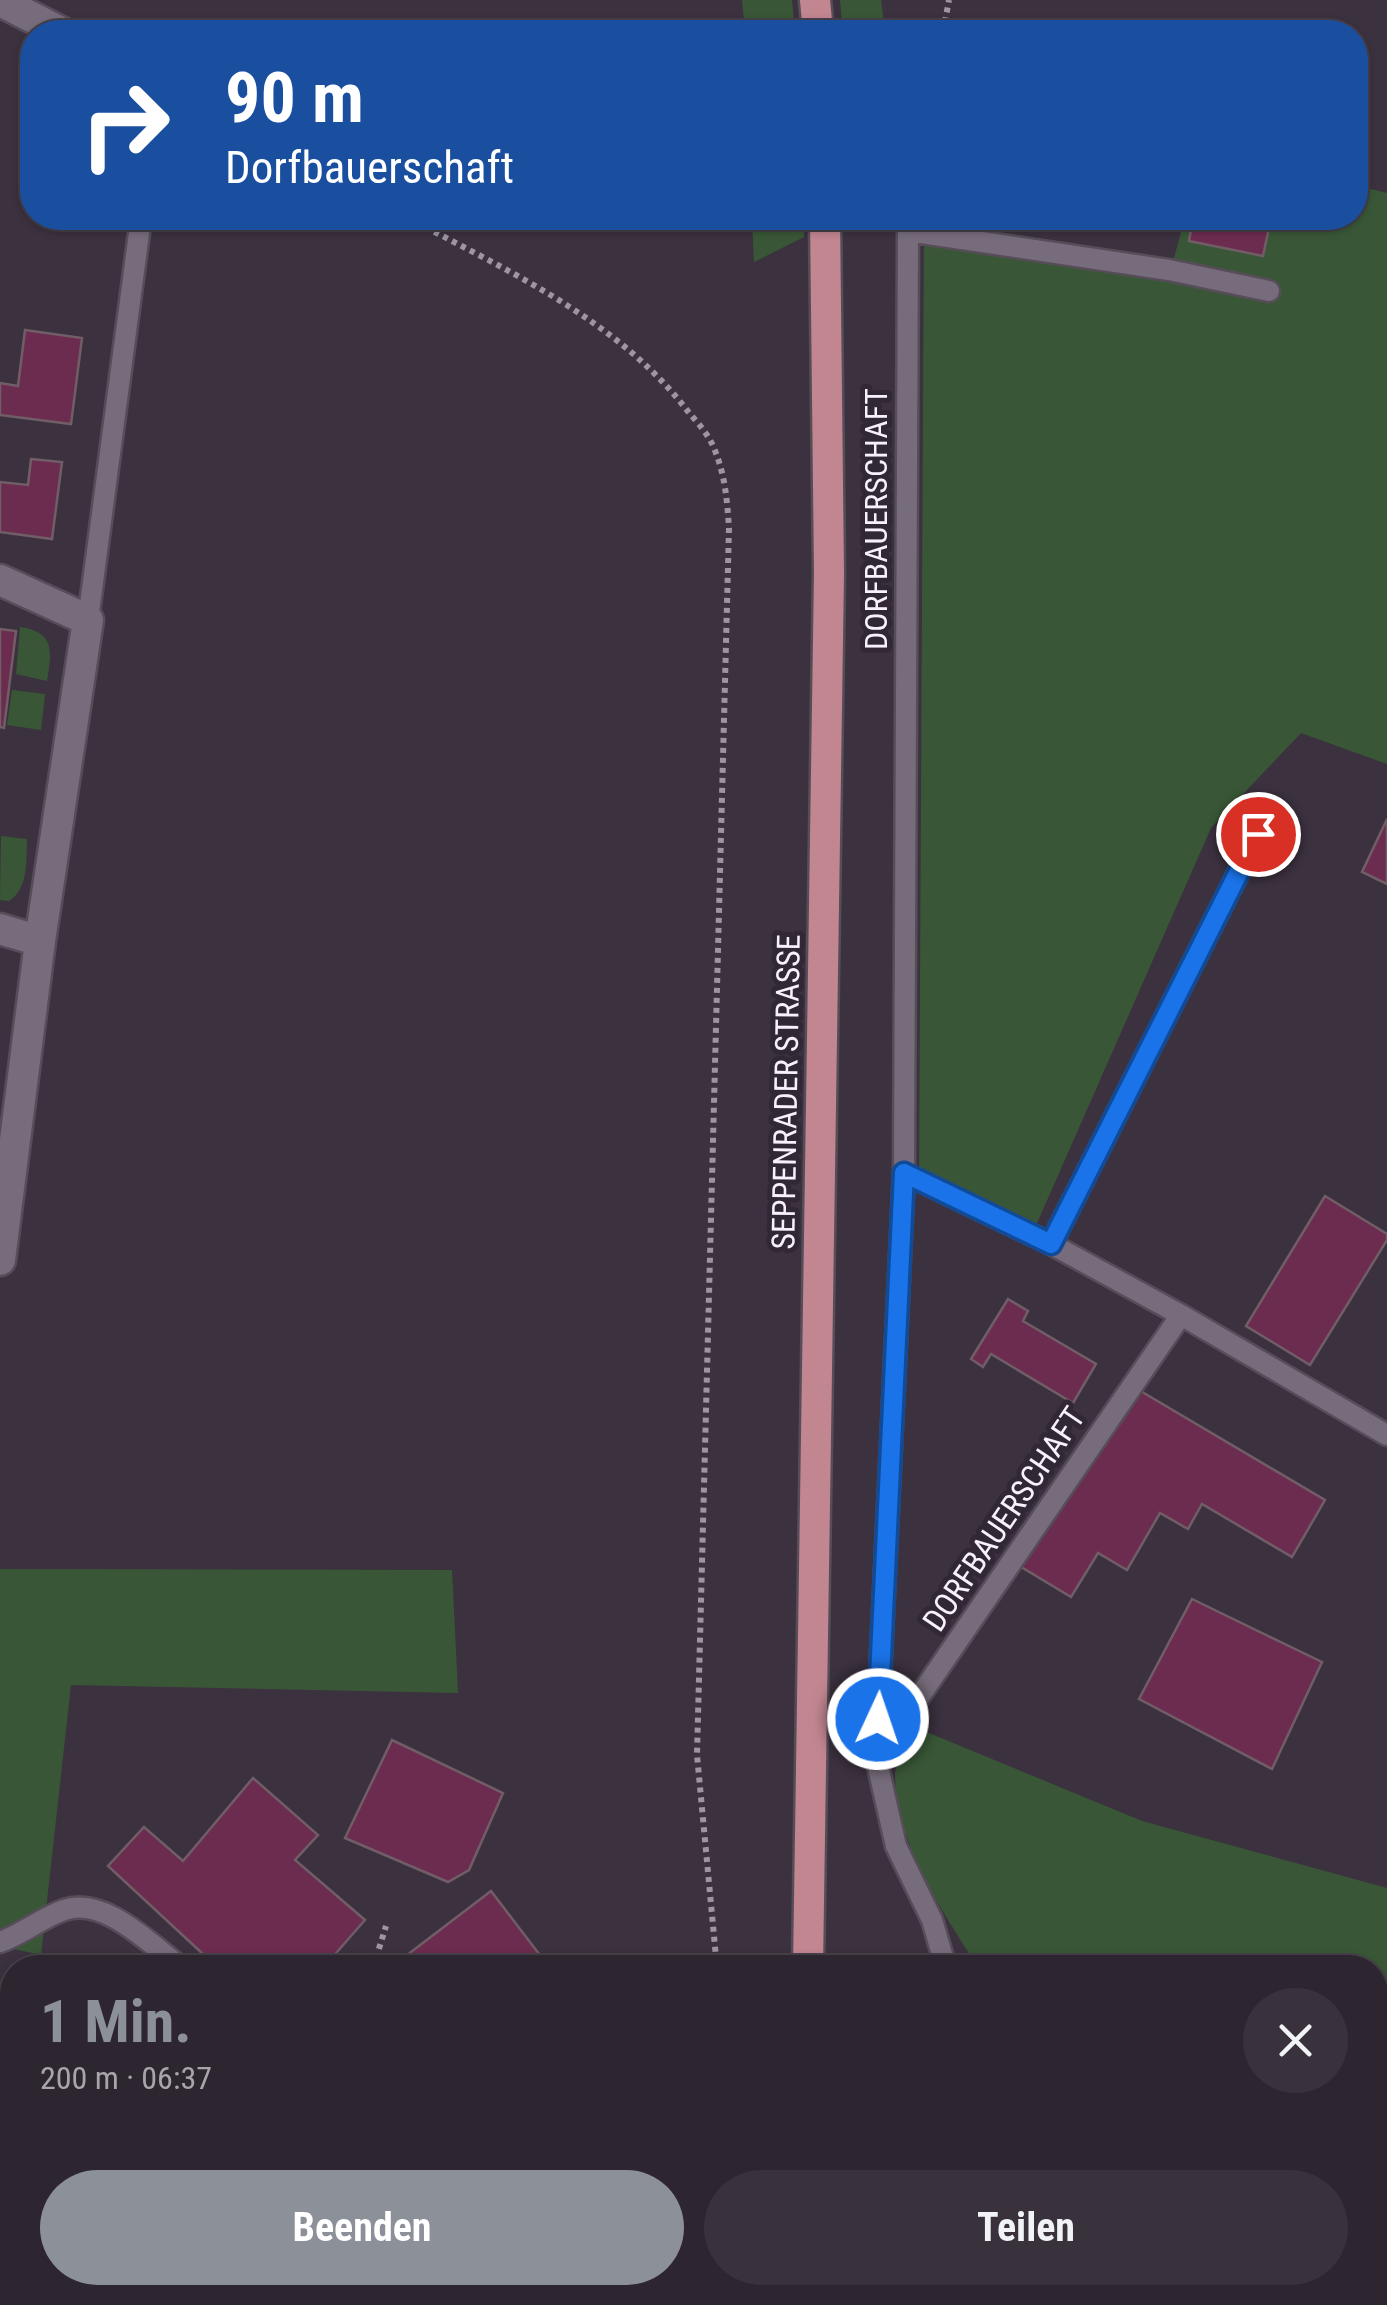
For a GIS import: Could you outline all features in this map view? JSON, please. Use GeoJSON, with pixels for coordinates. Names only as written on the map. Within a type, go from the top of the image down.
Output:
{"type":"FeatureCollection","features":[{"type":"Feature","properties":{"kind":"main road","name":"SEPPENRADER STRASSE"},"geometry":{"type":"LineString","coordinates":[[808,1955],[828,573],[826,230]]}},
{"type":"Feature","properties":{"kind":"street"},"geometry":{"type":"LineString","coordinates":[[0,1],[38,20]]}},
{"type":"Feature","properties":{"kind":"street"},"geometry":{"type":"LineString","coordinates":[[0,580],[88,620],[40,941],[0,1260]]}},
{"type":"Feature","properties":{"kind":"street"},"geometry":{"type":"LineString","coordinates":[[0,929],[40,941]]}},
{"type":"Feature","properties":{"kind":"lane"},"geometry":{"type":"LineString","coordinates":[[88,620],[139,230]]}},
{"type":"Feature","properties":{"kind":"lane","name":"DORFBAUERSCHAFT"},"geometry":{"type":"LineString","coordinates":[[942,1955],[932,1920],[896,1846],[876,1758],[904,1173],[908,231],[1168,270],[1269,290]]}},
{"type":"Feature","properties":{"kind":"lane"},"geometry":{"type":"LineString","coordinates":[[1051,1244],[1258,834]]}},
{"type":"Feature","properties":{"kind":"lane"},"geometry":{"type":"LineString","coordinates":[[904,1173],[1051,1244],[1181,1314],[1387,1434]]}},
{"type":"Feature","properties":{"kind":"lane","name":"DORFBAUERSCHAFT"},"geometry":{"type":"LineString","coordinates":[[876,1758],[1181,1314]]}},
{"type":"Feature","properties":{"kind":"lane"},"geometry":{"type":"LineString","coordinates":[[0,1942],[68,1909],[85,1907],[106,1914],[164,1955]]}},
{"type":"Feature","properties":{"kind":"path"},"geometry":{"type":"LineString","coordinates":[[430,230],[556,297],[624,348],[674,393],[712,441],[726,479],[729,528],[697,1755],[717,1955]]}},
{"type":"Feature","properties":{"kind":"path"},"geometry":{"type":"LineString","coordinates":[[377,1955],[386,1926]]}},
{"type":"Feature","properties":{"kind":"green space"},"geometry":{"type":"Polygon","coordinates":[[[742,0],[792,0],[794,20],[744,20],[742,0]]]}},
{"type":"Feature","properties":{"kind":"green space"},"geometry":{"type":"Polygon","coordinates":[[[840,0],[881,0],[884,20],[842,20],[840,0]]]}},
{"type":"Feature","properties":{"kind":"green space"},"geometry":{"type":"Polygon","coordinates":[[[1368,188],[1387,193],[1387,764],[1301,733],[1211,828],[1034,1230],[919,1177],[924,230],[965,230],[1172,265],[1182,230],[1368,230],[1368,188]]]}},
{"type":"Feature","properties":{"kind":"green space"},"geometry":{"type":"Polygon","coordinates":[[[753,230],[804,230],[804,237],[754,262],[753,230]]]}},
{"type":"Feature","properties":{"kind":"green space"},"geometry":{"type":"Polygon","coordinates":[[[20,627],[40,633],[49,645],[47,681],[16,674],[20,627]]]}},
{"type":"Feature","properties":{"kind":"green space"},"geometry":{"type":"Polygon","coordinates":[[[12,690],[45,694],[41,730],[7,725],[12,690]]]}},
{"type":"Feature","properties":{"kind":"green space"},"geometry":{"type":"Polygon","coordinates":[[[1,836],[27,839],[23,881],[9,901],[0,900],[1,836]]]}},
{"type":"Feature","properties":{"kind":"green space"},"geometry":{"type":"Polygon","coordinates":[[[0,1569],[452,1570],[458,1693],[71,1685],[41,1955],[0,1946],[0,1569]]]}},
{"type":"Feature","properties":{"kind":"green space"},"geometry":{"type":"Polygon","coordinates":[[[912,1726],[1142,1821],[1387,1888],[1387,1955],[970,1955],[913,1853],[898,1803],[895,1777],[912,1726]]]}},
{"type":"Feature","properties":{"kind":"building"},"geometry":{"type":"Polygon","coordinates":[[[1191,230],[1268,230],[1263,256],[1189,241],[1191,230]]]}},
{"type":"Feature","properties":{"kind":"building"},"geometry":{"type":"Polygon","coordinates":[[[25,330],[82,338],[71,424],[0,415],[0,383],[18,386],[25,330]]]}},
{"type":"Feature","properties":{"kind":"building"},"geometry":{"type":"Polygon","coordinates":[[[31,459],[62,462],[52,539],[0,532],[0,482],[28,485],[31,459]]]}},
{"type":"Feature","properties":{"kind":"building"},"geometry":{"type":"Polygon","coordinates":[[[0,629],[16,631],[4,728],[0,727],[0,629]]]}},
{"type":"Feature","properties":{"kind":"building"},"geometry":{"type":"Polygon","coordinates":[[[1387,819],[1387,884],[1362,872],[1387,819]]]}},
{"type":"Feature","properties":{"kind":"building"},"geometry":{"type":"Polygon","coordinates":[[[1325,1196],[1387,1234],[1387,1240],[1310,1365],[1246,1326],[1325,1196]]]}},
{"type":"Feature","properties":{"kind":"building"},"geometry":{"type":"Polygon","coordinates":[[[1008,1299],[1028,1311],[1023,1321],[1096,1364],[1073,1403],[991,1354],[983,1367],[971,1359],[1008,1299]]]}},
{"type":"Feature","properties":{"kind":"building"},"geometry":{"type":"Polygon","coordinates":[[[1127,1383],[1325,1500],[1292,1557],[1202,1504],[1188,1529],[1160,1513],[1127,1570],[1098,1553],[1071,1597],[1018,1565],[1127,1383]]]}},
{"type":"Feature","properties":{"kind":"building"},"geometry":{"type":"Polygon","coordinates":[[[1192,1599],[1322,1662],[1272,1769],[1139,1699],[1192,1599]]]}},
{"type":"Feature","properties":{"kind":"building"},"geometry":{"type":"Polygon","coordinates":[[[392,1740],[503,1793],[469,1870],[448,1882],[345,1838],[392,1740]]]}},
{"type":"Feature","properties":{"kind":"building"},"geometry":{"type":"Polygon","coordinates":[[[253,1778],[318,1835],[295,1860],[365,1920],[334,1955],[204,1955],[108,1866],[144,1827],[183,1861],[253,1778]]]}},
{"type":"Feature","properties":{"kind":"building"},"geometry":{"type":"Polygon","coordinates":[[[491,1891],[540,1955],[407,1955],[491,1891]]]}},
{"type":"Feature","properties":{"kind":"route"},"geometry":{"type":"LineString","coordinates":[[878,1719],[904,1173],[1051,1244],[1258,834]]}}]}
